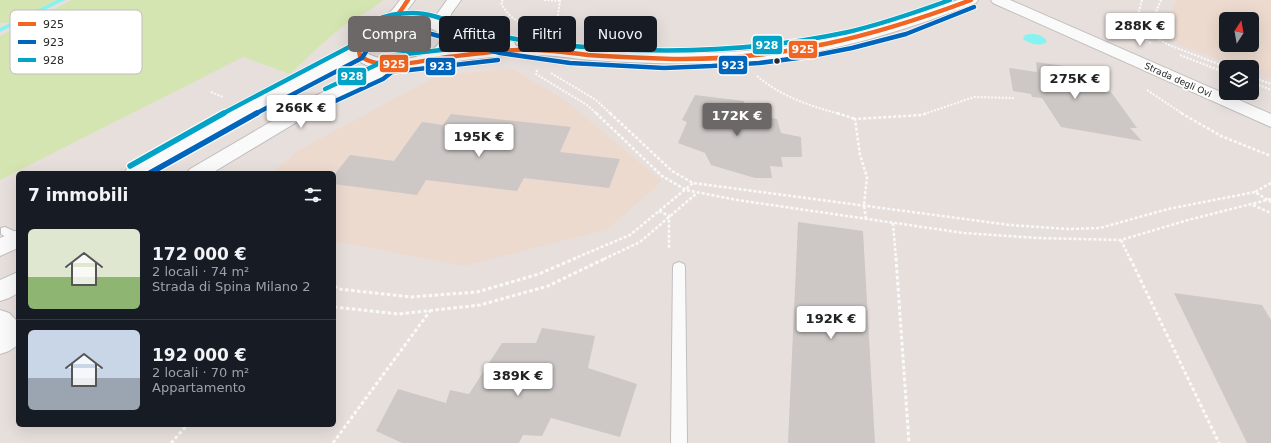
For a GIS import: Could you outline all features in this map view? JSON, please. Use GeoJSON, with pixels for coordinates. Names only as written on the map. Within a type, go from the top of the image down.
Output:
{"type":"FeatureCollection","features":[{"type":"Feature","properties":{"kind":"street"},"geometry":{"type":"LineString","coordinates":[[395,16],[408,0]]}},
{"type":"Feature","properties":{"kind":"street"},"geometry":{"type":"LineString","coordinates":[[444,16],[454,0]]}},
{"type":"Feature","properties":{"kind":"street"},"geometry":{"type":"LineString","coordinates":[[555,52],[653,58],[724,58],[757,56],[822,46],[883,32],[921,20],[971,0]]}},
{"type":"Feature","properties":{"kind":"street","name":"Strada degli Ovi"},"geometry":{"type":"LineString","coordinates":[[998,0],[1271,121]]}},
{"type":"Feature","properties":{"kind":"street"},"geometry":{"type":"LineString","coordinates":[[359,52],[365,59],[389,64],[518,51]]}},
{"type":"Feature","properties":{"kind":"street"},"geometry":{"type":"LineString","coordinates":[[138,171],[264,100],[356,52]]}},
{"type":"Feature","properties":{"kind":"street"},"geometry":{"type":"LineString","coordinates":[[418,61],[436,55],[440,52]]}},
{"type":"Feature","properties":{"kind":"street"},"geometry":{"type":"LineString","coordinates":[[200,171],[321,100],[380,72],[389,64]]}},
{"type":"Feature","properties":{"kind":"street"},"geometry":{"type":"LineString","coordinates":[[0,292],[16,282]]}},
{"type":"Feature","properties":{"kind":"lane"},"geometry":{"type":"LineString","coordinates":[[678,267],[679,443]]}},
{"type":"Feature","properties":{"kind":"path"},"geometry":{"type":"LineString","coordinates":[[503,0],[501,2],[502,7],[518,22]]}},
{"type":"Feature","properties":{"kind":"path"},"geometry":{"type":"LineString","coordinates":[[544,0],[560,0],[558,16]]}},
{"type":"Feature","properties":{"kind":"path"},"geometry":{"type":"LineString","coordinates":[[1142,0],[1135,26],[1142,38],[1154,44]]}},
{"type":"Feature","properties":{"kind":"path"},"geometry":{"type":"LineString","coordinates":[[1153,36],[1150,26],[1161,0]]}},
{"type":"Feature","properties":{"kind":"path"},"geometry":{"type":"LineString","coordinates":[[1142,38],[1153,36],[1169,45],[1219,64]]}},
{"type":"Feature","properties":{"kind":"path"},"geometry":{"type":"LineString","coordinates":[[1174,53],[1219,70]]}},
{"type":"Feature","properties":{"kind":"path"},"geometry":{"type":"LineString","coordinates":[[538,69],[536,74],[586,105],[662,176],[686,190],[738,200],[971,233],[1038,238],[1121,240],[1188,220],[1270,201]]}},
{"type":"Feature","properties":{"kind":"path"},"geometry":{"type":"LineString","coordinates":[[547,70],[596,100],[672,171],[693,183],[1010,225],[1068,229],[1100,228],[1168,209],[1255,192],[1271,183]]}},
{"type":"Feature","properties":{"kind":"path"},"geometry":{"type":"LineString","coordinates":[[757,76],[774,91],[786,97],[855,119],[922,115],[974,98],[1014,98]]}},
{"type":"Feature","properties":{"kind":"path"},"geometry":{"type":"LineString","coordinates":[[1259,80],[1271,84]]}},
{"type":"Feature","properties":{"kind":"path"},"geometry":{"type":"LineString","coordinates":[[1259,85],[1271,90]]}},
{"type":"Feature","properties":{"kind":"path"},"geometry":{"type":"LineString","coordinates":[[1143,88],[1213,133],[1245,148],[1271,156]]}},
{"type":"Feature","properties":{"kind":"path"},"geometry":{"type":"LineString","coordinates":[[855,119],[860,155],[867,176],[864,206],[866,219]]}},
{"type":"Feature","properties":{"kind":"path"},"geometry":{"type":"LineString","coordinates":[[336,287],[339,289],[411,297],[477,292],[539,274],[630,235],[693,183]]}},
{"type":"Feature","properties":{"kind":"path"},"geometry":{"type":"LineString","coordinates":[[336,307],[399,314],[431,311],[480,305],[548,286],[640,242],[697,192]]}},
{"type":"Feature","properties":{"kind":"path"},"geometry":{"type":"LineString","coordinates":[[1255,192],[1270,201]]}},
{"type":"Feature","properties":{"kind":"path"},"geometry":{"type":"LineString","coordinates":[[1253,205],[1271,213]]}},
{"type":"Feature","properties":{"kind":"path"},"geometry":{"type":"LineString","coordinates":[[659,211],[669,216]]}},
{"type":"Feature","properties":{"kind":"path"},"geometry":{"type":"LineString","coordinates":[[669,216],[669,249],[671,256],[678,267]]}},
{"type":"Feature","properties":{"kind":"path"},"geometry":{"type":"LineString","coordinates":[[893,223],[909,443]]}},
{"type":"Feature","properties":{"kind":"path"},"geometry":{"type":"LineString","coordinates":[[1121,240],[1219,443]]}},
{"type":"Feature","properties":{"kind":"path"},"geometry":{"type":"LineString","coordinates":[[333,443],[431,311]]}},
{"type":"Feature","properties":{"kind":"path"},"geometry":{"type":"LineString","coordinates":[[171,443],[185,427]]}},
{"type":"Feature","properties":{"kind":"shaded area"},"geometry":{"type":"Polygon","coordinates":[[[1176,0],[1271,0],[1271,79],[1259,75],[1259,60],[1220,60],[1183,46],[1164,33],[1176,0]]]}},
{"type":"Feature","properties":{"kind":"shaded area"},"geometry":{"type":"Polygon","coordinates":[[[513,69],[566,101],[662,181],[608,229],[464,266],[336,241],[336,171],[274,171],[297,151],[439,75],[513,69]]]}},
{"type":"Feature","properties":{"kind":"green space"},"geometry":{"type":"Polygon","coordinates":[[[0,0],[60,0],[40,10],[10,10],[10,22],[0,23],[0,0]]]}},
{"type":"Feature","properties":{"kind":"green space"},"geometry":{"type":"Polygon","coordinates":[[[72,0],[383,0],[360,16],[348,16],[348,23],[322,44],[290,74],[243,57],[0,180],[0,36],[10,31],[10,74],[142,74],[142,10],[52,10],[72,0]]]}},
{"type":"Feature","properties":{"kind":"water"},"geometry":{"type":"Polygon","coordinates":[[[1025,35],[1038,35],[1043,37],[1047,42],[1038,45],[1023,39],[1025,35]]]}},
{"type":"Feature","properties":{"kind":"building"},"geometry":{"type":"Polygon","coordinates":[[[1036,62],[1078,68],[1086,85],[1100,87],[1103,91],[1111,92],[1137,128],[1130,128],[1142,141],[1061,127],[1042,98],[1032,97],[1031,94],[1013,91],[1009,68],[1037,72],[1036,62]]]}},
{"type":"Feature","properties":{"kind":"building"},"geometry":{"type":"Polygon","coordinates":[[[695,95],[744,101],[747,114],[777,119],[781,133],[801,137],[802,157],[781,157],[783,167],[770,166],[772,178],[755,178],[711,165],[705,153],[678,143],[687,122],[682,120],[695,95]]]}},
{"type":"Feature","properties":{"kind":"building"},"geometry":{"type":"Polygon","coordinates":[[[451,114],[571,127],[560,152],[620,159],[609,188],[524,178],[517,191],[426,180],[417,195],[336,184],[336,172],[350,155],[394,161],[422,122],[443,125],[451,114]]]}},
{"type":"Feature","properties":{"kind":"building"},"geometry":{"type":"Polygon","coordinates":[[[798,222],[863,231],[875,443],[788,443],[798,222]]]}},
{"type":"Feature","properties":{"kind":"building"},"geometry":{"type":"Polygon","coordinates":[[[1174,293],[1262,305],[1271,320],[1271,443],[1247,443],[1174,293]]]}},
{"type":"Feature","properties":{"kind":"building"},"geometry":{"type":"Polygon","coordinates":[[[542,328],[595,336],[588,368],[637,384],[620,437],[551,418],[542,436],[523,435],[519,443],[402,443],[376,431],[398,389],[446,403],[450,390],[469,394],[502,343],[536,343],[542,328]]]}},
{"type":"Feature","properties":{"kind":"waterway"},"geometry":{"type":"LineString","coordinates":[[41,10],[62,0]]}},
{"type":"Feature","properties":{"kind":"waterway"},"geometry":{"type":"LineString","coordinates":[[0,30],[10,25]]}},
{"type":"Feature","properties":{"kind":"transit line","name":"925"},"geometry":{"type":"LineString","coordinates":[[408,0],[393,19],[362,37],[358,47],[360,56],[368,61],[393,64],[445,57],[522,50],[654,58],[698,59],[766,55],[812,48],[881,31],[971,0]]}},
{"type":"Feature","properties":{"kind":"transit line","name":"928"},"geometry":{"type":"LineString","coordinates":[[130,166],[260,93],[351,46],[354,37],[359,30],[375,20],[394,15],[404,13],[426,14],[475,30],[508,38],[534,42],[586,48],[692,51],[745,48],[797,41],[849,31],[900,18],[950,0]]}},
{"type":"Feature","properties":{"kind":"transit line","name":"923"},"geometry":{"type":"LineString","coordinates":[[154,171],[268,107],[362,58],[369,44],[373,40],[395,30],[417,30],[500,53],[524,57],[570,63],[664,68],[759,63],[806,57],[852,48],[906,34],[974,7]]}},
{"type":"Feature","properties":{"kind":"transit line","name":"928"},"geometry":{"type":"LineString","coordinates":[[325,89],[376,65],[387,56],[439,50]]}},
{"type":"Feature","properties":{"kind":"transit line","name":"923"},"geometry":{"type":"LineString","coordinates":[[331,103],[383,79],[392,72],[498,60]]}}]}
